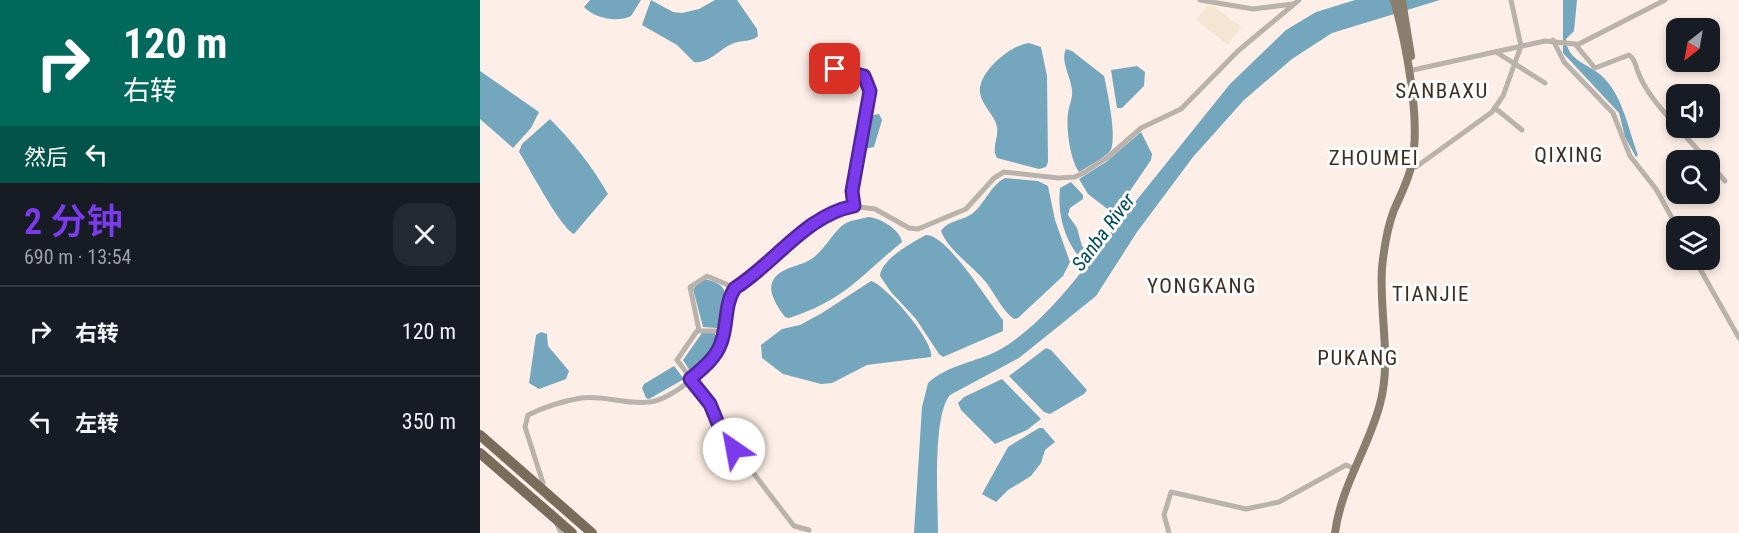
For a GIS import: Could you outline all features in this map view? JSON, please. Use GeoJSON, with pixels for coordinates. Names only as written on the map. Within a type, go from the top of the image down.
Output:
{"type":"FeatureCollection","features":[{"type":"Feature","properties":{"kind":"highway"},"geometry":{"type":"LineString","coordinates":[[480,435],[592,533]]}},
{"type":"Feature","properties":{"kind":"highway"},"geometry":{"type":"LineString","coordinates":[[480,453],[572,533]]}},
{"type":"Feature","properties":{"kind":"main road"},"geometry":{"type":"LineString","coordinates":[[1340,533],[1349,490],[1386,403],[1390,366],[1387,285],[1389,248],[1395,223],[1416,167],[1420,128],[1404,21],[1394,0]]}},
{"type":"Feature","properties":{"kind":"main road"},"geometry":{"type":"LineString","coordinates":[[1335,533],[1341,500],[1381,402],[1385,366],[1382,285],[1384,247],[1390,222],[1407,181],[1414,155],[1413,105],[1402,0]]}},
{"type":"Feature","properties":{"kind":"street"},"geometry":{"type":"LineString","coordinates":[[1200,0],[1253,9],[1297,2]]}},
{"type":"Feature","properties":{"kind":"street"},"geometry":{"type":"LineString","coordinates":[[1416,167],[1465,134],[1495,108],[1517,63],[1521,46],[1511,0]]}},
{"type":"Feature","properties":{"kind":"street"},"geometry":{"type":"LineString","coordinates":[[1413,70],[1553,40],[1574,44],[1665,0]]}},
{"type":"Feature","properties":{"kind":"street"},"geometry":{"type":"LineString","coordinates":[[543,483],[525,427],[528,415],[581,398],[649,402],[667,395],[690,379],[713,358],[721,344],[729,299],[734,290],[816,223],[834,212],[854,206],[875,209],[902,225],[918,229],[966,209],[994,178],[1004,172],[1048,178],[1080,174],[1108,157],[1141,128],[1181,109],[1238,51],[1297,2]]}},
{"type":"Feature","properties":{"kind":"street"},"geometry":{"type":"LineString","coordinates":[[1553,40],[1570,69],[1613,113],[1630,156],[1656,189],[1671,216]]}},
{"type":"Feature","properties":{"kind":"street"},"geometry":{"type":"LineString","coordinates":[[1574,44],[1595,68],[1626,55],[1632,57],[1657,104],[1666,114]]}},
{"type":"Feature","properties":{"kind":"street"},"geometry":{"type":"LineString","coordinates":[[1496,52],[1517,63],[1545,83]]}},
{"type":"Feature","properties":{"kind":"street"},"geometry":{"type":"LineString","coordinates":[[819,54],[835,69],[864,76],[870,87],[871,97],[852,191],[854,206]]}},
{"type":"Feature","properties":{"kind":"street"},"geometry":{"type":"LineString","coordinates":[[1495,108],[1522,130]]}},
{"type":"Feature","properties":{"kind":"street"},"geometry":{"type":"LineString","coordinates":[[1687,138],[1698,150]]}},
{"type":"Feature","properties":{"kind":"street"},"geometry":{"type":"LineString","coordinates":[[1720,175],[1725,181]]}},
{"type":"Feature","properties":{"kind":"street"},"geometry":{"type":"LineString","coordinates":[[1701,270],[1739,338]]}},
{"type":"Feature","properties":{"kind":"street"},"geometry":{"type":"LineString","coordinates":[[734,290],[707,276],[690,287],[699,330],[677,360],[710,404],[721,431],[792,523],[799,529],[809,530]]}},
{"type":"Feature","properties":{"kind":"street"},"geometry":{"type":"LineString","coordinates":[[699,330],[724,331]]}},
{"type":"Feature","properties":{"kind":"street"},"geometry":{"type":"LineString","coordinates":[[1169,533],[1164,516],[1171,492],[1246,509],[1280,502],[1346,465],[1353,468]]}},
{"type":"Feature","properties":{"kind":"street"},"geometry":{"type":"LineString","coordinates":[[556,524],[561,533]]}},
{"type":"Feature","properties":{"kind":"shaded area"},"geometry":{"type":"Polygon","coordinates":[[[1212,5],[1241,27],[1228,45],[1196,20],[1207,6],[1212,5]]]}},
{"type":"Feature","properties":{"kind":"water"},"geometry":{"type":"Polygon","coordinates":[[[590,0],[641,0],[631,16],[613,19],[600,17],[588,11],[584,7],[590,0]]]}},
{"type":"Feature","properties":{"kind":"water"},"geometry":{"type":"Polygon","coordinates":[[[651,0],[673,12],[682,13],[699,9],[715,0],[737,0],[757,29],[758,36],[729,45],[705,61],[694,62],[677,45],[642,25],[651,0]]]}},
{"type":"Feature","properties":{"kind":"water"},"geometry":{"type":"Polygon","coordinates":[[[1355,0],[1440,0],[1332,33],[1292,59],[1244,100],[1193,157],[1137,232],[1096,296],[1019,358],[950,395],[944,406],[938,440],[938,533],[914,533],[922,407],[928,383],[944,372],[1011,343],[1044,314],[1082,271],[1080,260],[1063,224],[1059,202],[1060,188],[1071,182],[1083,195],[1083,199],[1070,208],[1068,215],[1077,228],[1082,246],[1088,250],[1097,241],[1103,242],[1230,84],[1286,30],[1316,12],[1355,0]]]}},
{"type":"Feature","properties":{"kind":"water"},"geometry":{"type":"Polygon","coordinates":[[[1563,0],[1577,0],[1574,31],[1566,39],[1567,47],[1575,58],[1599,73],[1611,86],[1625,115],[1638,155],[1636,157],[1625,137],[1619,113],[1563,53],[1563,0]]]}},
{"type":"Feature","properties":{"kind":"water"},"geometry":{"type":"Polygon","coordinates":[[[1029,43],[1041,47],[1047,76],[1048,162],[1046,167],[1039,169],[997,158],[995,150],[997,127],[980,93],[980,85],[984,77],[996,61],[1013,49],[1029,43]]]}},
{"type":"Feature","properties":{"kind":"water"},"geometry":{"type":"Polygon","coordinates":[[[1066,49],[1072,51],[1104,76],[1112,126],[1113,137],[1110,151],[1100,160],[1079,172],[1073,160],[1068,135],[1068,113],[1072,93],[1064,59],[1066,49]]]}},
{"type":"Feature","properties":{"kind":"water"},"geometry":{"type":"Polygon","coordinates":[[[1137,66],[1145,72],[1144,86],[1122,108],[1117,108],[1111,70],[1137,66]]]}},
{"type":"Feature","properties":{"kind":"water"},"geometry":{"type":"Polygon","coordinates":[[[480,71],[539,112],[531,128],[513,148],[480,119],[480,71]]]}},
{"type":"Feature","properties":{"kind":"water"},"geometry":{"type":"Polygon","coordinates":[[[879,114],[882,120],[874,147],[864,149],[869,116],[879,114]]]}},
{"type":"Feature","properties":{"kind":"water"},"geometry":{"type":"Polygon","coordinates":[[[550,119],[582,155],[608,194],[574,234],[561,221],[519,152],[522,144],[550,119]]]}},
{"type":"Feature","properties":{"kind":"water"},"geometry":{"type":"Polygon","coordinates":[[[1141,132],[1152,154],[1151,160],[1119,207],[1110,211],[1088,194],[1079,179],[1106,162],[1141,132]]]}},
{"type":"Feature","properties":{"kind":"water"},"geometry":{"type":"Polygon","coordinates":[[[1005,178],[1038,181],[1048,186],[1055,220],[1070,262],[1063,276],[1018,318],[1014,319],[982,278],[950,246],[941,231],[944,227],[973,213],[996,185],[1005,178]]]}},
{"type":"Feature","properties":{"kind":"water"},"geometry":{"type":"Polygon","coordinates":[[[868,217],[889,225],[898,233],[902,242],[838,295],[808,311],[789,318],[785,317],[772,292],[774,278],[787,269],[813,258],[846,223],[868,217]]]}},
{"type":"Feature","properties":{"kind":"water"},"geometry":{"type":"Polygon","coordinates":[[[926,235],[945,245],[956,257],[1003,320],[1003,331],[943,357],[916,319],[891,292],[880,276],[886,263],[892,257],[926,235]]]}},
{"type":"Feature","properties":{"kind":"water"},"geometry":{"type":"Polygon","coordinates":[[[702,279],[720,285],[724,290],[721,321],[717,328],[703,327],[693,289],[702,279]]]}},
{"type":"Feature","properties":{"kind":"water"},"geometry":{"type":"Polygon","coordinates":[[[871,281],[887,292],[918,327],[930,350],[931,357],[867,365],[832,383],[821,384],[783,374],[762,358],[761,345],[782,329],[800,325],[871,281]]]}},
{"type":"Feature","properties":{"kind":"water"},"geometry":{"type":"Polygon","coordinates":[[[541,332],[547,334],[548,346],[569,371],[566,379],[539,389],[529,383],[536,335],[541,332]]]}},
{"type":"Feature","properties":{"kind":"water"},"geometry":{"type":"Polygon","coordinates":[[[702,333],[714,333],[719,340],[698,368],[690,371],[683,360],[702,333]]]}},
{"type":"Feature","properties":{"kind":"water"},"geometry":{"type":"Polygon","coordinates":[[[1046,348],[1051,350],[1087,390],[1050,414],[1044,412],[1009,376],[1046,348]]]}},
{"type":"Feature","properties":{"kind":"water"},"geometry":{"type":"Polygon","coordinates":[[[674,366],[684,379],[649,399],[646,398],[642,388],[644,384],[674,366]]]}},
{"type":"Feature","properties":{"kind":"water"},"geometry":{"type":"Polygon","coordinates":[[[1002,379],[1041,419],[1027,430],[995,444],[961,410],[958,403],[964,397],[1002,379]]]}},
{"type":"Feature","properties":{"kind":"water"},"geometry":{"type":"Polygon","coordinates":[[[1039,428],[1043,428],[1055,442],[1045,450],[1041,463],[1031,476],[1008,490],[996,502],[982,494],[1008,447],[1039,428]]]}},
{"type":"Feature","properties":{"kind":"district","name":"SANBAXU"},"geometry":{"type":"Point","coordinates":[1442,91]}},
{"type":"Feature","properties":{"kind":"district","name":"QIXING"},"geometry":{"type":"Point","coordinates":[1569,155]}},
{"type":"Feature","properties":{"kind":"district","name":"ZHOUMEI"},"geometry":{"type":"Point","coordinates":[1374,158]}},
{"type":"Feature","properties":{"kind":"district","name":"YONGKANG"},"geometry":{"type":"Point","coordinates":[1202,286]}},
{"type":"Feature","properties":{"kind":"district","name":"TIANJIE"},"geometry":{"type":"Point","coordinates":[1431,294]}},
{"type":"Feature","properties":{"kind":"district","name":"PUKANG"},"geometry":{"type":"Point","coordinates":[1358,358]}},
{"type":"Feature","properties":{"kind":"route"},"geometry":{"type":"LineString","coordinates":[[734,449],[721,431],[710,404],[690,379],[713,358],[720,346],[729,299],[735,288],[816,223],[834,212],[854,206],[852,191],[871,97],[870,87],[864,76],[835,69]]}},
{"type":"Feature","properties":{"kind":"water label","name":"Sanba River"},"geometry":{"type":"Point","coordinates":[1103,232]}}]}
